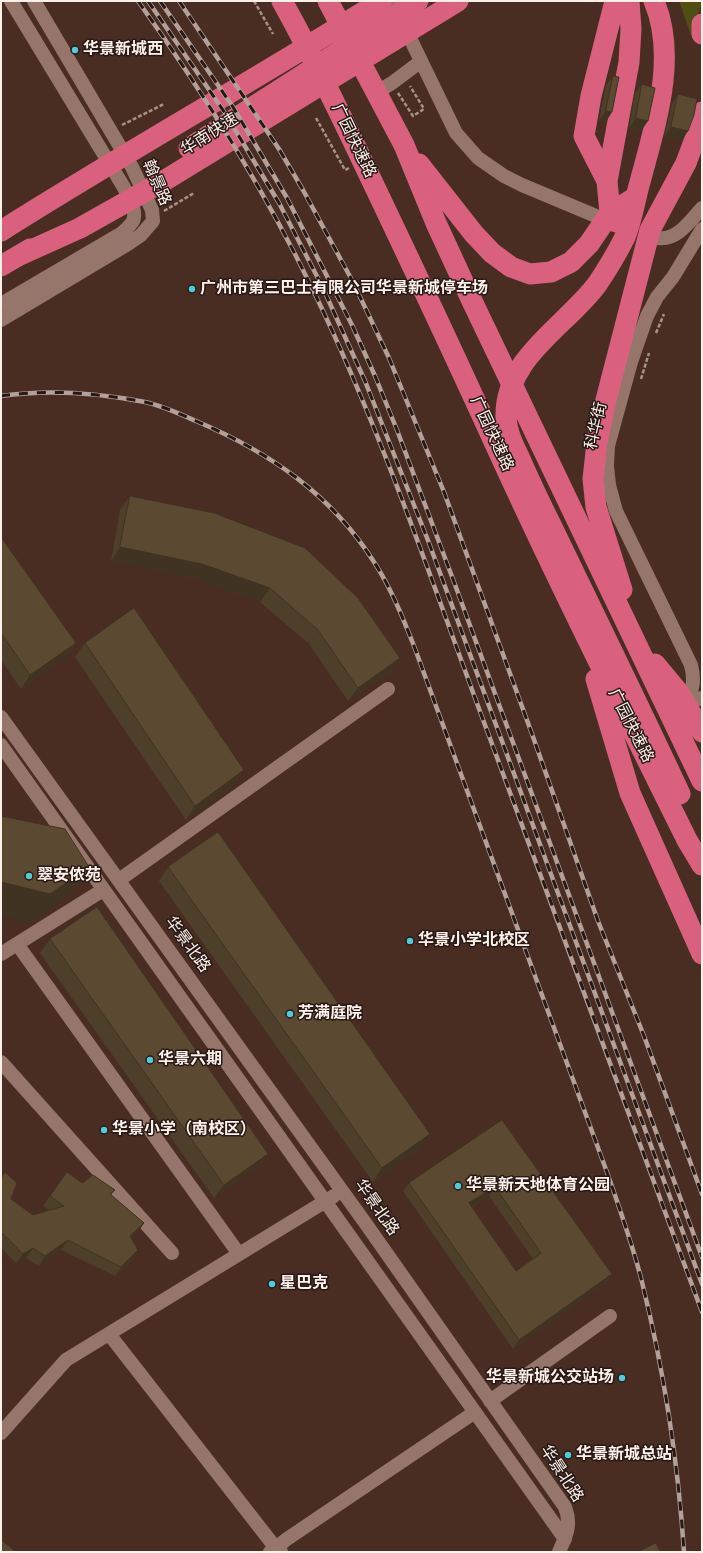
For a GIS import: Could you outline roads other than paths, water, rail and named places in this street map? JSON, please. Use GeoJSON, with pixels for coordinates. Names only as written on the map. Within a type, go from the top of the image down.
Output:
{"type":"FeatureCollection","features":[{"type":"Feature","properties":{"kind":"highway","name":"广园快速路"},"geometry":{"type":"LineString","coordinates":[[282,1],[312,56],[449,342],[586,638],[687,840],[702,865]]}},
{"type":"Feature","properties":{"kind":"highway"},"geometry":{"type":"LineString","coordinates":[[328,1],[384,88],[404,145],[436,223],[547,459],[702,781]]}},
{"type":"Feature","properties":{"kind":"highway"},"geometry":{"type":"LineString","coordinates":[[310,45],[343,13],[360,1]]}},
{"type":"Feature","properties":{"kind":"highway","name":"华南快速"},"geometry":{"type":"LineString","coordinates":[[1,231],[381,1]]}},
{"type":"Feature","properties":{"kind":"highway","name":"华南快速"},"geometry":{"type":"LineString","coordinates":[[10,261],[418,1]]}},
{"type":"Feature","properties":{"kind":"highway"},"geometry":{"type":"LineString","coordinates":[[10,261],[80,228],[167,178],[458,1]]}},
{"type":"Feature","properties":{"kind":"highway"},"geometry":{"type":"LineString","coordinates":[[607,181],[584,136],[591,96],[615,1]]}},
{"type":"Feature","properties":{"kind":"highway"},"geometry":{"type":"LineString","coordinates":[[404,145],[474,234],[510,267],[530,274],[551,272],[571,262],[589,244],[603,214],[607,181],[629,62],[629,1]]}},
{"type":"Feature","properties":{"kind":"highway"},"geometry":{"type":"LineString","coordinates":[[654,1],[660,15],[665,57],[663,88],[656,121],[626,236],[596,285],[529,355],[520,369],[511,389],[507,402],[506,418],[508,433],[525,471],[656,744],[692,822],[702,850]]}},
{"type":"Feature","properties":{"kind":"highway"},"geometry":{"type":"LineString","coordinates":[[702,24],[702,34]]}},
{"type":"Feature","properties":{"kind":"highway"},"geometry":{"type":"LineString","coordinates":[[702,112],[699,128],[686,163],[650,230],[606,400],[597,443],[593,480],[596,507],[638,646],[670,681],[694,701],[702,732]]}},
{"type":"Feature","properties":{"kind":"highway"},"geometry":{"type":"LineString","coordinates":[[603,214],[636,197]]}},
{"type":"Feature","properties":{"kind":"highway"},"geometry":{"type":"LineString","coordinates":[[603,214],[626,236]]}},
{"type":"Feature","properties":{"kind":"highway"},"geometry":{"type":"LineString","coordinates":[[586,638],[606,715],[630,793],[702,954]]}},
{"type":"Feature","properties":{"kind":"street","name":"翰景路"},"geometry":{"type":"LineString","coordinates":[[1,304],[122,233],[133,220],[134,214],[128,197],[114,171],[12,1]]}},
{"type":"Feature","properties":{"kind":"street","name":"翰景路"},"geometry":{"type":"LineString","coordinates":[[5,318],[128,244],[141,235],[153,220],[152,210],[143,189],[111,131],[34,1]]}},
{"type":"Feature","properties":{"kind":"street"},"geometry":{"type":"LineString","coordinates":[[392,1],[420,62],[456,133],[478,158],[504,176],[522,185],[603,214]]}},
{"type":"Feature","properties":{"kind":"street"},"geometry":{"type":"LineString","coordinates":[[384,88],[420,62]]}},
{"type":"Feature","properties":{"kind":"street"},"geometry":{"type":"LineString","coordinates":[[658,238],[664,239],[671,237],[684,228],[702,208]]}},
{"type":"Feature","properties":{"kind":"street","name":"科华街"},"geometry":{"type":"LineString","coordinates":[[694,701],[693,674],[691,665],[616,511],[609,485],[607,466],[608,446],[631,362],[647,316],[657,297],[673,277],[702,229]]}},
{"type":"Feature","properties":{"kind":"street"},"geometry":{"type":"LineString","coordinates":[[1,304],[5,318]]}},
{"type":"Feature","properties":{"kind":"street"},"geometry":{"type":"LineString","coordinates":[[119,880],[388,689]]}},
{"type":"Feature","properties":{"kind":"street","name":"华景北路"},"geometry":{"type":"LineString","coordinates":[[1,717],[342,1190],[565,1507],[568,1515],[568,1532],[565,1539]]}},
{"type":"Feature","properties":{"kind":"street","name":"华景北路"},"geometry":{"type":"LineString","coordinates":[[1,745],[565,1539]]}},
{"type":"Feature","properties":{"kind":"street"},"geometry":{"type":"LineString","coordinates":[[1,954],[103,890]]}},
{"type":"Feature","properties":{"kind":"street"},"geometry":{"type":"LineString","coordinates":[[17,944],[239,1254]]}},
{"type":"Feature","properties":{"kind":"street"},"geometry":{"type":"LineString","coordinates":[[1,1062],[172,1253]]}},
{"type":"Feature","properties":{"kind":"street"},"geometry":{"type":"LineString","coordinates":[[1,1433],[66,1360],[342,1190]]}},
{"type":"Feature","properties":{"kind":"street"},"geometry":{"type":"LineString","coordinates":[[490,1400],[610,1316]]}},
{"type":"Feature","properties":{"kind":"street"},"geometry":{"type":"LineString","coordinates":[[109,1334],[275,1550],[475,1412]]}},
{"type":"Feature","properties":{"kind":"street"},"geometry":{"type":"LineString","coordinates":[[559,1552],[565,1539]]}},
{"type":"Feature","properties":{"kind":"railway"},"geometry":{"type":"LineString","coordinates":[[138,1],[186,70],[232,142],[274,215],[313,290],[361,396],[425,560],[702,1312]]}},
{"type":"Feature","properties":{"kind":"railway"},"geometry":{"type":"LineString","coordinates":[[148,1],[225,113],[279,203],[322,286],[365,381],[429,543],[702,1284]]}},
{"type":"Feature","properties":{"kind":"railway"},"geometry":{"type":"LineString","coordinates":[[160,1],[233,107],[287,198],[352,325],[375,376],[397,430],[454,582],[702,1257]]}},
{"type":"Feature","properties":{"kind":"railway"},"geometry":{"type":"LineString","coordinates":[[179,1],[279,149],[353,282],[389,358],[444,492],[598,921],[644,1036],[702,1194]]}},
{"type":"Feature","properties":{"kind":"railway"},"geometry":{"type":"LineString","coordinates":[[1,396],[55,392],[109,396],[145,402],[165,408],[223,433],[273,461],[318,496],[357,538],[386,582],[414,646],[608,1175],[630,1242],[650,1315],[669,1416],[678,1484],[684,1552]]}},
{"type":"Feature","properties":{"kind":"place","name":"华景新城西"},"geometry":{"type":"Point","coordinates":[75,50]}},
{"type":"Feature","properties":{"kind":"place","name":"广州市第三巴士有限公司华景新城停车场"},"geometry":{"type":"Point","coordinates":[192,289]}},
{"type":"Feature","properties":{"kind":"place","name":"翠安侬苑"},"geometry":{"type":"Point","coordinates":[29,876]}},
{"type":"Feature","properties":{"kind":"place","name":"华景小学北校区"},"geometry":{"type":"Point","coordinates":[410,941]}},
{"type":"Feature","properties":{"kind":"place","name":"芳满庭院"},"geometry":{"type":"Point","coordinates":[290,1014]}},
{"type":"Feature","properties":{"kind":"place","name":"华景六期"},"geometry":{"type":"Point","coordinates":[150,1060]}},
{"type":"Feature","properties":{"kind":"place","name":"华景小学（南校区）"},"geometry":{"type":"Point","coordinates":[104,1130]}},
{"type":"Feature","properties":{"kind":"place","name":"华景新天地体育公园"},"geometry":{"type":"Point","coordinates":[458,1186]}},
{"type":"Feature","properties":{"kind":"place","name":"星巴克"},"geometry":{"type":"Point","coordinates":[272,1284]}},
{"type":"Feature","properties":{"kind":"place","name":"华景新城公交站场"},"geometry":{"type":"Point","coordinates":[622,1378]}},
{"type":"Feature","properties":{"kind":"place","name":"华景新城总站"},"geometry":{"type":"Point","coordinates":[568,1455]}}]}
